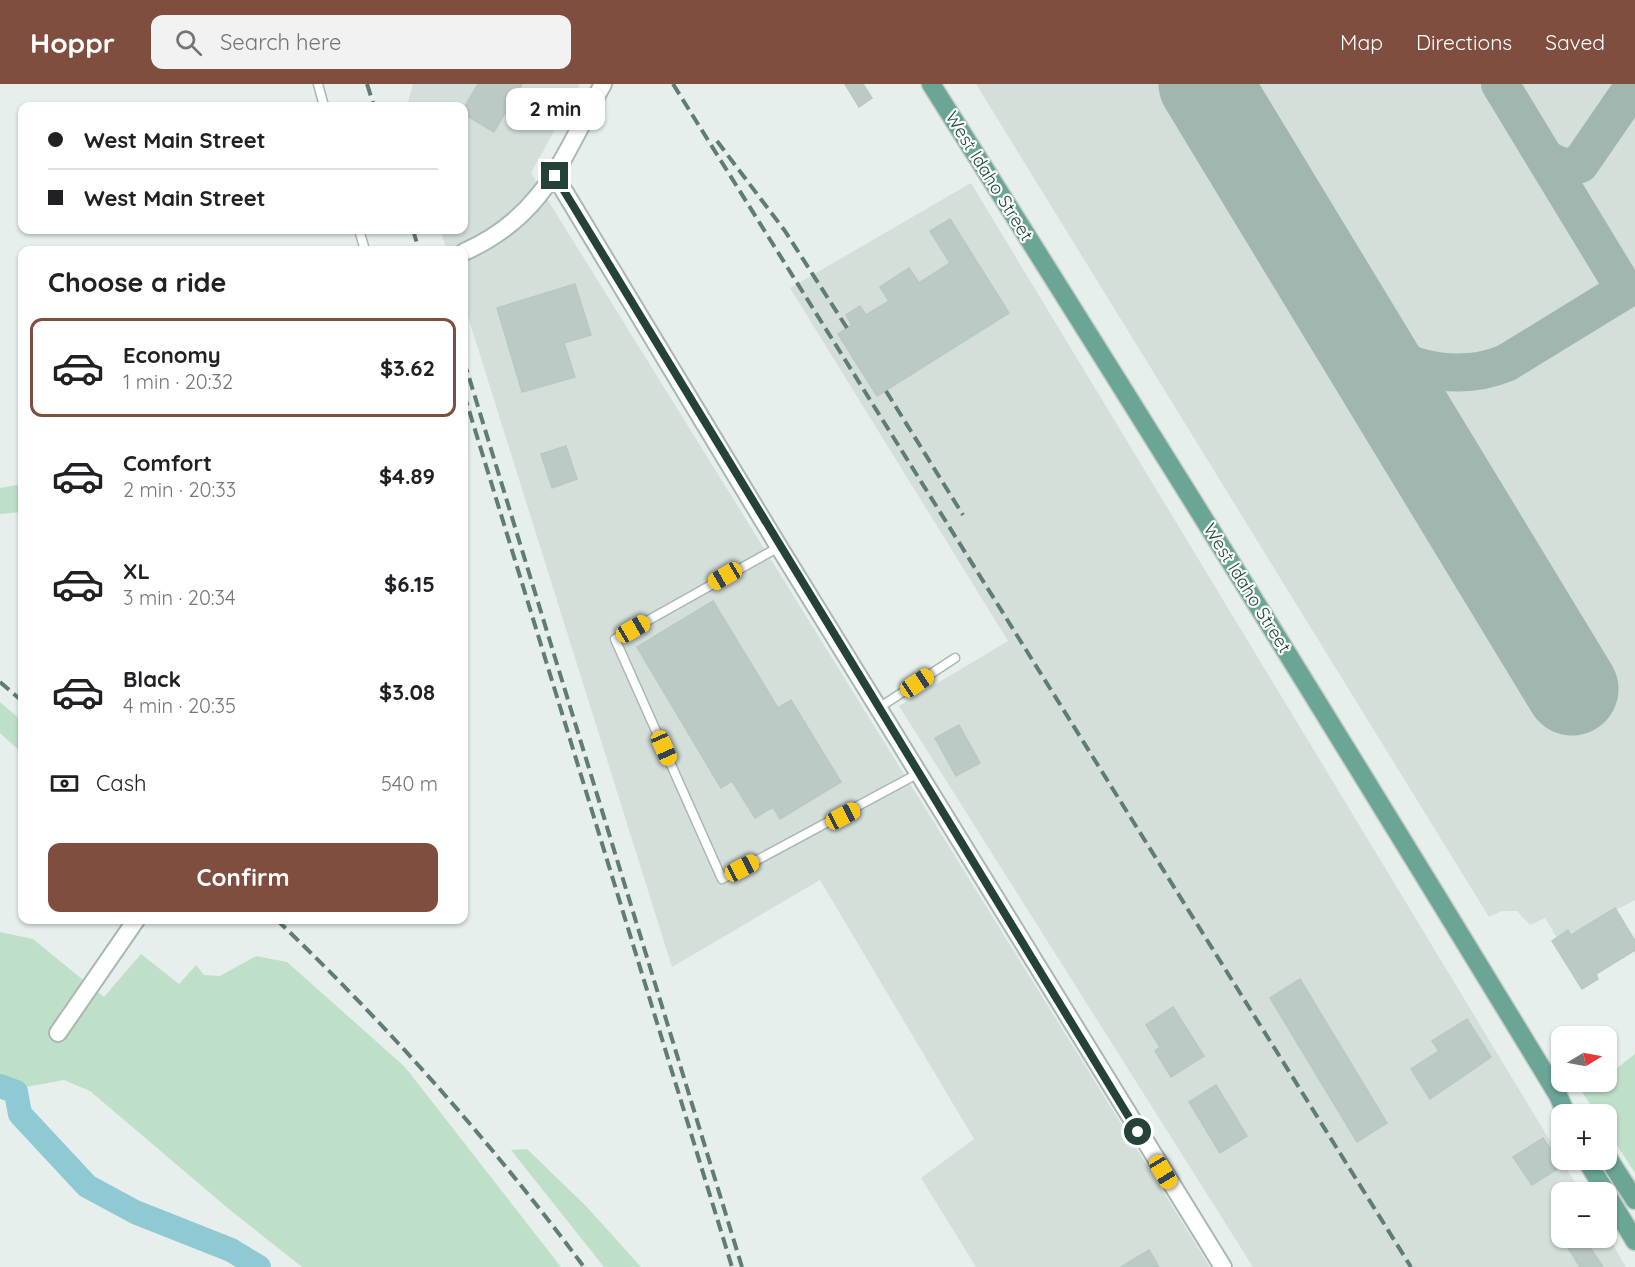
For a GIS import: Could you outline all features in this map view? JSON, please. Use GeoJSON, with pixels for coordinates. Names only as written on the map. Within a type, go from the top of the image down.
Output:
{"type":"FeatureCollection","features":[{"type":"Feature","properties":{"kind":"main road","name":"West Idaho Street"},"geometry":{"type":"LineString","coordinates":[[931,84],[1103,355],[1566,1104]]}},
{"type":"Feature","properties":{"kind":"main road","name":"West Idaho Street"},"geometry":{"type":"LineString","coordinates":[[1558,1095],[1562,1104]]}},
{"type":"Feature","properties":{"kind":"main road"},"geometry":{"type":"LineString","coordinates":[[1617,1167],[1635,1186]]}},
{"type":"Feature","properties":{"kind":"main road"},"geometry":{"type":"LineString","coordinates":[[1616,1170],[1635,1200]]}},
{"type":"Feature","properties":{"kind":"main road"},"geometry":{"type":"LineString","coordinates":[[1617,1211],[1635,1241]]}},
{"type":"Feature","properties":{"kind":"street"},"geometry":{"type":"LineString","coordinates":[[468,250],[506,228],[540,196],[555,176],[603,84]]}},
{"type":"Feature","properties":{"kind":"street"},"geometry":{"type":"LineString","coordinates":[[555,176],[779,547],[880,707],[1223,1267]]}},
{"type":"Feature","properties":{"kind":"street"},"geometry":{"type":"LineString","coordinates":[[58,1033],[133,924]]}},
{"type":"Feature","properties":{"kind":"lane"},"geometry":{"type":"LineString","coordinates":[[318,84],[323,102]]}},
{"type":"Feature","properties":{"kind":"lane"},"geometry":{"type":"LineString","coordinates":[[779,547],[615,639],[722,879],[919,773]]}},
{"type":"Feature","properties":{"kind":"lane"},"geometry":{"type":"LineString","coordinates":[[880,707],[955,658]]}},
{"type":"Feature","properties":{"kind":"shaded area"},"geometry":{"type":"Polygon","coordinates":[[[413,84],[580,84],[531,173],[1210,1267],[976,1267],[921,1178],[974,1139],[820,880],[672,967],[468,317],[468,246],[446,246],[441,234],[468,234],[468,102],[408,102],[413,84]]]}},
{"type":"Feature","properties":{"kind":"shaded area"},"geometry":{"type":"Polygon","coordinates":[[[976,84],[1635,84],[1635,900],[1572,933],[1568,930],[1557,938],[1545,918],[1530,925],[1517,911],[1502,911],[1489,917],[976,84]]]}},
{"type":"Feature","properties":{"kind":"shaded area"},"geometry":{"type":"Polygon","coordinates":[[[971,183],[1551,1142],[1551,1170],[1568,1170],[1575,1182],[1551,1182],[1551,1248],[1615,1248],[1626,1267],[1253,1267],[899,706],[1008,641],[790,288],[971,183]]]}},
{"type":"Feature","properties":{"kind":"green space"},"geometry":{"type":"Polygon","coordinates":[[[18,485],[18,512],[0,514],[0,488],[18,485]]]}},
{"type":"Feature","properties":{"kind":"green space"},"geometry":{"type":"Polygon","coordinates":[[[0,702],[18,718],[18,749],[0,733],[0,702]]]}},
{"type":"Feature","properties":{"kind":"green space"},"geometry":{"type":"Polygon","coordinates":[[[0,932],[33,939],[104,997],[141,954],[179,984],[196,965],[204,975],[220,976],[256,956],[287,962],[405,1067],[561,1267],[302,1267],[230,1210],[90,1091],[64,1080],[26,1087],[0,1074],[0,932]]]}},
{"type":"Feature","properties":{"kind":"green space"},"geometry":{"type":"Polygon","coordinates":[[[1635,1054],[1635,1173],[1617,1145],[1617,1104],[1590,1104],[1582,1092],[1617,1092],[1617,1068],[1635,1054]]]}},
{"type":"Feature","properties":{"kind":"green space"},"geometry":{"type":"Polygon","coordinates":[[[527,1149],[586,1206],[641,1267],[604,1267],[511,1150],[527,1149]]]}},
{"type":"Feature","properties":{"kind":"building"},"geometry":{"type":"Polygon","coordinates":[[[478,84],[522,84],[494,132],[468,116],[468,102],[478,84]]]}},
{"type":"Feature","properties":{"kind":"building"},"geometry":{"type":"Polygon","coordinates":[[[845,84],[863,84],[872,98],[859,107],[845,84]]]}},
{"type":"Feature","properties":{"kind":"building"},"geometry":{"type":"Polygon","coordinates":[[[950,219],[1009,313],[877,396],[838,334],[852,325],[846,315],[860,306],[866,315],[889,301],[880,287],[909,268],[919,283],[950,263],[930,231],[950,219]]]}},
{"type":"Feature","properties":{"kind":"building"},"geometry":{"type":"Polygon","coordinates":[[[575,284],[591,335],[564,343],[575,377],[522,392],[497,308],[575,284]]]}},
{"type":"Feature","properties":{"kind":"building"},"geometry":{"type":"Polygon","coordinates":[[[566,446],[577,479],[552,488],[541,454],[566,446]]]}},
{"type":"Feature","properties":{"kind":"building"},"geometry":{"type":"Polygon","coordinates":[[[713,601],[778,708],[791,700],[841,782],[780,819],[773,807],[755,818],[732,781],[721,788],[637,647],[713,601]]]}},
{"type":"Feature","properties":{"kind":"building"},"geometry":{"type":"Polygon","coordinates":[[[959,725],[980,763],[956,776],[935,738],[959,725]]]}},
{"type":"Feature","properties":{"kind":"building"},"geometry":{"type":"Polygon","coordinates":[[[1615,908],[1635,941],[1635,950],[1596,974],[1598,979],[1582,989],[1552,941],[1568,930],[1571,935],[1615,908]]]}},
{"type":"Feature","properties":{"kind":"building"},"geometry":{"type":"Polygon","coordinates":[[[1300,979],[1387,1123],[1357,1142],[1270,998],[1300,979]]]}},
{"type":"Feature","properties":{"kind":"building"},"geometry":{"type":"Polygon","coordinates":[[[1173,1007],[1204,1056],[1171,1077],[1155,1051],[1160,1047],[1146,1025],[1173,1007]]]}},
{"type":"Feature","properties":{"kind":"building"},"geometry":{"type":"Polygon","coordinates":[[[1467,1019],[1491,1057],[1430,1099],[1411,1069],[1439,1051],[1432,1041],[1467,1019]]]}},
{"type":"Feature","properties":{"kind":"building"},"geometry":{"type":"Polygon","coordinates":[[[1216,1085],[1247,1136],[1220,1153],[1189,1102],[1216,1085]]]}},
{"type":"Feature","properties":{"kind":"building"},"geometry":{"type":"Polygon","coordinates":[[[1543,1138],[1551,1150],[1551,1170],[1556,1170],[1532,1185],[1513,1157],[1543,1138]]]}},
{"type":"Feature","properties":{"kind":"building"},"geometry":{"type":"Polygon","coordinates":[[[1568,1248],[1591,1248],[1603,1267],[1580,1267],[1568,1248]]]}},
{"type":"Feature","properties":{"kind":"building"},"geometry":{"type":"Polygon","coordinates":[[[1149,1250],[1159,1267],[1121,1267],[1149,1250]]]}},
{"type":"Feature","properties":{"kind":"waterway"},"geometry":{"type":"LineString","coordinates":[[0,1086],[16,1092],[20,1114],[87,1186],[135,1212],[231,1250],[259,1267]]}},
{"type":"Feature","properties":{"kind":"taxiway"},"geometry":{"type":"LineString","coordinates":[[1337,301],[1367,336],[1392,355],[1423,368],[1457,372],[1474,371],[1506,363],[1625,290],[1500,84]]}},
{"type":"Feature","properties":{"kind":"taxiway"},"geometry":{"type":"LineString","coordinates":[[1546,159],[1564,168],[1580,164],[1635,84]]}},
{"type":"Feature","properties":{"kind":"runway"},"geometry":{"type":"LineString","coordinates":[[1205,84],[1572,689]]}},
{"type":"Feature","properties":{"kind":"railway"},"geometry":{"type":"LineString","coordinates":[[367,84],[373,102]]}},
{"type":"Feature","properties":{"kind":"railway"},"geometry":{"type":"LineString","coordinates":[[673,84],[1411,1267]]}},
{"type":"Feature","properties":{"kind":"railway"},"geometry":{"type":"LineString","coordinates":[[717,141],[785,231],[847,328]]}},
{"type":"Feature","properties":{"kind":"railway"},"geometry":{"type":"LineString","coordinates":[[414,234],[418,246]]}},
{"type":"Feature","properties":{"kind":"railway"},"geometry":{"type":"LineString","coordinates":[[468,374],[742,1267]]}},
{"type":"Feature","properties":{"kind":"railway"},"geometry":{"type":"LineString","coordinates":[[886,391],[963,515]]}},
{"type":"Feature","properties":{"kind":"railway"},"geometry":{"type":"LineString","coordinates":[[468,407],[732,1267]]}},
{"type":"Feature","properties":{"kind":"railway"},"geometry":{"type":"LineString","coordinates":[[0,682],[18,698]]}},
{"type":"Feature","properties":{"kind":"railway"},"geometry":{"type":"LineString","coordinates":[[281,924],[399,1044],[476,1130],[584,1267]]}},
{"type":"Feature","properties":{"kind":"route"},"geometry":{"type":"LineString","coordinates":[[555,176],[779,547],[880,707],[1138,1132]]}}]}
